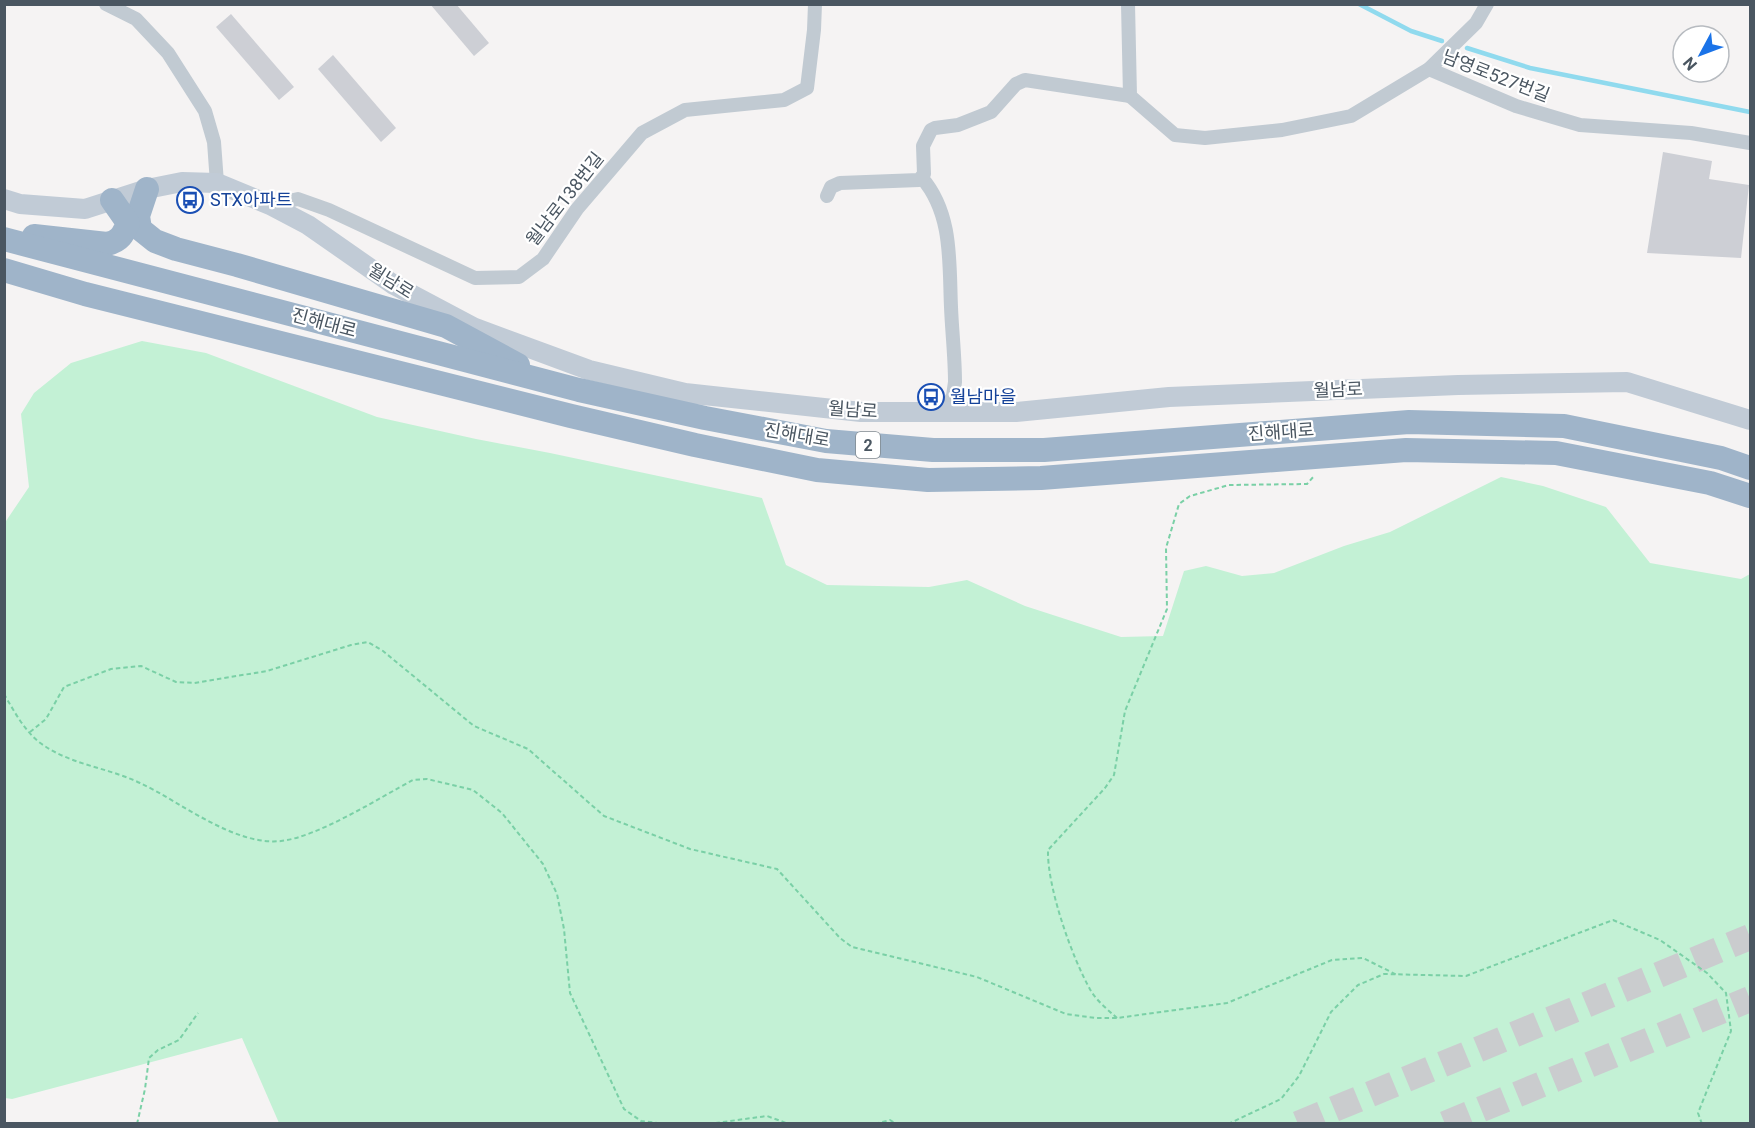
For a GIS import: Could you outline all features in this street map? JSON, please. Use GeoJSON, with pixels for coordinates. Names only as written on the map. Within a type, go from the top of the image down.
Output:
{"type":"FeatureCollection","features":[{"type":"Feature","properties":{"kind":"highway"},"geometry":{"type":"LineString","coordinates":[[147,189],[138,216],[140,229],[155,240],[176,249],[446,327],[555,384]]}},
{"type":"Feature","properties":{"kind":"highway"},"geometry":{"type":"LineString","coordinates":[[4,234],[64,238],[107,244],[118,241],[128,224],[112,201]]}},
{"type":"Feature","properties":{"kind":"highway","name":"진해대로"},"geometry":{"type":"LineString","coordinates":[[4,239],[555,384],[705,418],[826,441],[933,450],[1044,450],[1409,422],[1564,426],[1721,458],[1750,468]]}},
{"type":"Feature","properties":{"kind":"highway","name":"진해대로"},"geometry":{"type":"LineString","coordinates":[[4,270],[86,294],[571,416],[695,445],[818,470],[928,480],[1030,478],[1406,450],[1556,453],[1710,483],[1750,496]]}},
{"type":"Feature","properties":{"kind":"highway"},"geometry":{"type":"LineString","coordinates":[[4,281],[86,294]]}},
{"type":"Feature","properties":{"kind":"main road","name":"월남로"},"geometry":{"type":"LineString","coordinates":[[4,200],[20,204],[85,209],[147,189],[182,182],[217,183],[270,205],[308,225],[394,285],[465,322],[589,370],[685,393],[861,412],[1016,412],[1180,397],[1458,385],[1628,382],[1750,420]]}},
{"type":"Feature","properties":{"kind":"street"},"geometry":{"type":"LineString","coordinates":[[105,4],[136,19],[168,53],[205,111],[214,142],[217,183]]}},
{"type":"Feature","properties":{"kind":"street","name":"월남로138번길"},"geometry":{"type":"LineString","coordinates":[[270,205],[298,199],[329,210],[475,278],[519,277],[543,259],[577,209],[642,133],[685,110],[784,100],[807,88],[815,4]]}},
{"type":"Feature","properties":{"kind":"street"},"geometry":{"type":"LineString","coordinates":[[827,196],[831,187],[840,183],[919,180],[924,174],[923,146],[931,130],[958,125],[991,112],[1021,81],[1037,80],[1130,96],[1128,4]]}},
{"type":"Feature","properties":{"kind":"street"},"geometry":{"type":"LineString","coordinates":[[1429,69],[1476,23],[1487,4]]}},
{"type":"Feature","properties":{"kind":"street","name":"남영로527번길"},"geometry":{"type":"LineString","coordinates":[[1130,96],[1175,135],[1205,138],[1282,130],[1351,116],[1429,69],[1516,106],[1580,125],[1690,133],[1750,142]]}},
{"type":"Feature","properties":{"kind":"street"},"geometry":{"type":"LineString","coordinates":[[922,178],[930,187],[942,214],[950,251],[955,382],[953,396],[943,412]]}},
{"type":"Feature","properties":{"kind":"path"},"geometry":{"type":"LineString","coordinates":[[1117,1018],[1092,993],[1072,952],[1047,867],[1048,850],[1105,788],[1114,775],[1125,711],[1167,609],[1166,548],[1179,504],[1190,496],[1229,484],[1307,484],[1318,472]]}},
{"type":"Feature","properties":{"kind":"path"},"geometry":{"type":"LineString","coordinates":[[30,732],[46,719],[64,687],[111,669],[141,666],[176,682],[194,683],[267,671],[351,645],[368,642],[383,651],[474,726],[528,749],[604,816],[690,849],[777,869],[840,938],[852,947],[977,977],[1066,1014],[1117,1018],[1227,1003],[1332,960],[1363,957],[1397,975]]}},
{"type":"Feature","properties":{"kind":"path"},"geometry":{"type":"LineString","coordinates":[[4,694],[19,719],[38,741],[60,756],[139,782],[202,818],[255,841],[282,841],[317,830],[413,780],[442,781],[473,790],[502,813],[543,864],[548,874],[557,894],[564,929],[570,993],[624,1109],[641,1121],[666,1124]]}},
{"type":"Feature","properties":{"kind":"path"},"geometry":{"type":"LineString","coordinates":[[1228,1124],[1281,1098],[1299,1076],[1331,1012],[1358,985],[1384,974],[1466,976],[1612,920],[1660,940],[1707,973],[1726,993],[1731,1030],[1698,1113],[1702,1124]]}},
{"type":"Feature","properties":{"kind":"path"},"geometry":{"type":"LineString","coordinates":[[137,1124],[149,1058],[158,1050],[179,1040],[198,1013]]}},
{"type":"Feature","properties":{"kind":"path"},"geometry":{"type":"LineString","coordinates":[[708,1124],[767,1116],[789,1124]]}},
{"type":"Feature","properties":{"kind":"path"},"geometry":{"type":"LineString","coordinates":[[875,1124],[890,1120],[896,1124]]}},
{"type":"Feature","properties":{"kind":"green space"},"geometry":{"type":"Polygon","coordinates":[[[142,341],[206,353],[377,417],[762,498],[786,565],[827,585],[929,587],[967,580],[1025,606],[1121,637],[1163,636],[1184,571],[1206,566],[1242,576],[1274,573],[1344,546],[1390,532],[1501,477],[1543,486],[1606,507],[1650,563],[1741,579],[1750,574],[1750,1123],[279,1123],[242,1038],[12,1099],[5,1098],[4,524],[29,487],[21,414],[34,393],[71,363],[142,341]]]}},
{"type":"Feature","properties":{"kind":"building"},"geometry":{"type":"Polygon","coordinates":[[[430,4],[456,4],[489,43],[474,56],[430,4]]]}},
{"type":"Feature","properties":{"kind":"building"},"geometry":{"type":"Polygon","coordinates":[[[231,14],[294,87],[279,100],[216,27],[231,14]]]}},
{"type":"Feature","properties":{"kind":"building"},"geometry":{"type":"Polygon","coordinates":[[[333,55],[396,128],[381,142],[318,69],[333,55]]]}},
{"type":"Feature","properties":{"kind":"building"},"geometry":{"type":"Polygon","coordinates":[[[1663,152],[1712,161],[1709,179],[1749,185],[1741,258],[1647,253],[1663,152]]]}},
{"type":"Feature","properties":{"kind":"waterway"},"geometry":{"type":"LineString","coordinates":[[1359,4],[1411,31],[1442,41]]}},
{"type":"Feature","properties":{"kind":"waterway"},"geometry":{"type":"LineString","coordinates":[[1467,48],[1530,68],[1750,112]]}},
{"type":"Feature","properties":{"kind":"tunnel"},"geometry":{"type":"LineString","coordinates":[[1298,1124],[1750,937]]}},
{"type":"Feature","properties":{"kind":"tunnel"},"geometry":{"type":"LineString","coordinates":[[1445,1124],[1750,999]]}},
{"type":"Feature","properties":{"kind":"place","name":"STX아파트"},"geometry":{"type":"Point","coordinates":[190,200]}},
{"type":"Feature","properties":{"kind":"place","name":"월남마을"},"geometry":{"type":"Point","coordinates":[931,397]}}]}
